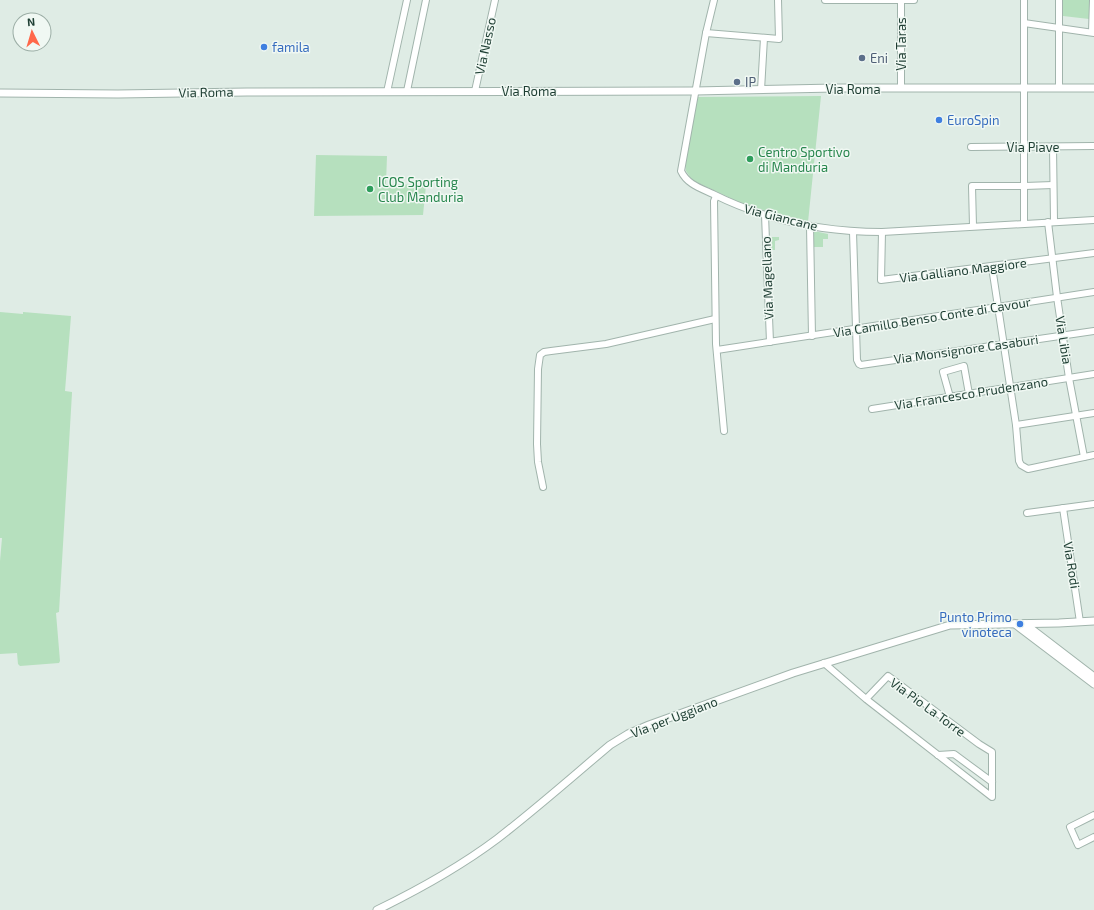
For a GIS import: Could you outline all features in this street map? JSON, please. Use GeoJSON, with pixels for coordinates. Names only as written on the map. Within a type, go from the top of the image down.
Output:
{"type":"FeatureCollection","features":[{"type":"Feature","properties":{"kind":"street"},"geometry":{"type":"LineString","coordinates":[[387,92],[407,0]]}},
{"type":"Feature","properties":{"kind":"street"},"geometry":{"type":"LineString","coordinates":[[407,91],[426,0]]}},
{"type":"Feature","properties":{"kind":"street","name":"Via Nasso"},"geometry":{"type":"LineString","coordinates":[[476,91],[495,0]]}},
{"type":"Feature","properties":{"kind":"street"},"geometry":{"type":"LineString","coordinates":[[695,91],[714,0]]}},
{"type":"Feature","properties":{"kind":"street"},"geometry":{"type":"LineString","coordinates":[[706,33],[779,39],[778,0]]}},
{"type":"Feature","properties":{"kind":"street"},"geometry":{"type":"LineString","coordinates":[[825,0],[914,0]]}},
{"type":"Feature","properties":{"kind":"street","name":"Via Taras"},"geometry":{"type":"LineString","coordinates":[[901,0],[901,88]]}},
{"type":"Feature","properties":{"kind":"street"},"geometry":{"type":"LineString","coordinates":[[1024,0],[1024,223]]}},
{"type":"Feature","properties":{"kind":"street"},"geometry":{"type":"LineString","coordinates":[[1059,0],[1059,88]]}},
{"type":"Feature","properties":{"kind":"street"},"geometry":{"type":"LineString","coordinates":[[1024,23],[1093,32],[1093,0]]}},
{"type":"Feature","properties":{"kind":"street"},"geometry":{"type":"LineString","coordinates":[[761,90],[764,38]]}},
{"type":"Feature","properties":{"kind":"street","name":"Via Roma"},"geometry":{"type":"LineString","coordinates":[[0,93],[118,94],[239,92],[1094,88]]}},
{"type":"Feature","properties":{"kind":"street","name":"Via Giancane"},"geometry":{"type":"LineString","coordinates":[[695,91],[681,172],[685,179],[693,185],[738,206],[765,215],[810,226],[853,232],[882,232],[1094,220]]}},
{"type":"Feature","properties":{"kind":"street","name":"Via Piave"},"geometry":{"type":"LineString","coordinates":[[971,147],[1094,146]]}},
{"type":"Feature","properties":{"kind":"street","name":"Via Libia"},"geometry":{"type":"LineString","coordinates":[[1053,147],[1051,222],[1052,259],[1069,378],[1084,457]]}},
{"type":"Feature","properties":{"kind":"street"},"geometry":{"type":"LineString","coordinates":[[973,226],[972,186],[1053,185]]}},
{"type":"Feature","properties":{"kind":"street"},"geometry":{"type":"LineString","coordinates":[[716,196],[714,201],[715,319],[724,432]]}},
{"type":"Feature","properties":{"kind":"street","name":"Via Magellano"},"geometry":{"type":"LineString","coordinates":[[765,215],[770,342]]}},
{"type":"Feature","properties":{"kind":"street"},"geometry":{"type":"LineString","coordinates":[[810,226],[812,336]]}},
{"type":"Feature","properties":{"kind":"street"},"geometry":{"type":"LineString","coordinates":[[853,232],[857,328]]}},
{"type":"Feature","properties":{"kind":"street","name":"Via Galliano Maggiore"},"geometry":{"type":"LineString","coordinates":[[882,232],[881,280],[1094,253]]}},
{"type":"Feature","properties":{"kind":"street"},"geometry":{"type":"LineString","coordinates":[[992,267],[1016,425],[1019,461],[1024,468],[1028,469],[1094,455]]}},
{"type":"Feature","properties":{"kind":"street","name":"Via Camillo Benso Conte di Cavour"},"geometry":{"type":"LineString","coordinates":[[717,350],[1094,292]]}},
{"type":"Feature","properties":{"kind":"street"},"geometry":{"type":"LineString","coordinates":[[543,486],[536,444],[538,369],[540,355],[544,352],[606,344],[715,319]]}},
{"type":"Feature","properties":{"kind":"street","name":"Via Monsignore Casaburi"},"geometry":{"type":"LineString","coordinates":[[857,328],[857,360],[861,365],[1094,331]]}},
{"type":"Feature","properties":{"kind":"street"},"geometry":{"type":"LineString","coordinates":[[950,397],[943,372],[964,366],[969,394]]}},
{"type":"Feature","properties":{"kind":"street","name":"Via Francesco Prudenzano"},"geometry":{"type":"LineString","coordinates":[[872,409],[1094,374]]}},
{"type":"Feature","properties":{"kind":"street"},"geometry":{"type":"LineString","coordinates":[[1016,425],[1094,413]]}},
{"type":"Feature","properties":{"kind":"street"},"geometry":{"type":"LineString","coordinates":[[1028,513],[1094,504]]}},
{"type":"Feature","properties":{"kind":"street","name":"Via Rodi"},"geometry":{"type":"LineString","coordinates":[[1063,508],[1080,622]]}},
{"type":"Feature","properties":{"kind":"street"},"geometry":{"type":"LineString","coordinates":[[1025,624],[1094,621]]}},
{"type":"Feature","properties":{"kind":"street"},"geometry":{"type":"LineString","coordinates":[[1014,624],[1094,684]]}},
{"type":"Feature","properties":{"kind":"street"},"geometry":{"type":"LineString","coordinates":[[1025,624],[1094,677]]}},
{"type":"Feature","properties":{"kind":"street","name":"Via per Uggiano"},"geometry":{"type":"LineString","coordinates":[[377,910],[400,899],[466,860],[496,839],[610,746],[628,734],[793,673],[950,625],[1025,624]]}},
{"type":"Feature","properties":{"kind":"street"},"geometry":{"type":"LineString","coordinates":[[824,663],[866,699],[992,798],[992,782],[954,754],[938,755]]}},
{"type":"Feature","properties":{"kind":"street","name":"Via Pio La Torre"},"geometry":{"type":"LineString","coordinates":[[866,699],[888,676],[979,744],[992,752],[992,782]]}},
{"type":"Feature","properties":{"kind":"street"},"geometry":{"type":"LineString","coordinates":[[1093,838],[1078,845],[1070,827],[1094,815]]}},
{"type":"Feature","properties":{"kind":"green space"},"geometry":{"type":"Polygon","coordinates":[[[1062,0],[1090,0],[1089,19],[1063,16],[1062,0]]]}},
{"type":"Feature","properties":{"kind":"green space","name":"Centro Sportivo di Manduria"},"geometry":{"type":"Polygon","coordinates":[[[821,96],[808,222],[745,205],[692,180],[686,171],[685,162],[696,97],[821,96]]]}},
{"type":"Feature","properties":{"kind":"green space","name":"ICOS Sporting Club Manduria"},"geometry":{"type":"Polygon","coordinates":[[[316,155],[387,156],[386,184],[426,185],[423,215],[314,216],[316,155]]]}},
{"type":"Feature","properties":{"kind":"green space"},"geometry":{"type":"Polygon","coordinates":[[[814,231],[828,234],[828,239],[823,239],[823,247],[814,247],[814,231]]]}},
{"type":"Feature","properties":{"kind":"green space"},"geometry":{"type":"Polygon","coordinates":[[[770,237],[779,237],[779,240],[775,241],[775,250],[771,250],[770,237]]]}},
{"type":"Feature","properties":{"kind":"green space"},"geometry":{"type":"Polygon","coordinates":[[[0,312],[23,314],[23,312],[71,316],[65,391],[72,393],[59,612],[56,613],[59,663],[20,666],[18,664],[17,653],[0,654],[0,561],[2,538],[0,538],[0,312]]]}},
{"type":"Feature","properties":{"kind":"place","name":"famila"},"geometry":{"type":"Point","coordinates":[264,47]}},
{"type":"Feature","properties":{"kind":"place","name":"Eni"},"geometry":{"type":"Point","coordinates":[862,58]}},
{"type":"Feature","properties":{"kind":"place","name":"IP"},"geometry":{"type":"Point","coordinates":[737,82]}},
{"type":"Feature","properties":{"kind":"place","name":"EuroSpin"},"geometry":{"type":"Point","coordinates":[939,120]}},
{"type":"Feature","properties":{"kind":"place","name":"Centro Sportivo di Manduria"},"geometry":{"type":"Point","coordinates":[750,159]}},
{"type":"Feature","properties":{"kind":"place","name":"ICOS Sporting Club Manduria"},"geometry":{"type":"Point","coordinates":[370,189]}},
{"type":"Feature","properties":{"kind":"place","name":"Punto Primo vinoteca"},"geometry":{"type":"Point","coordinates":[1020,624]}}]}
